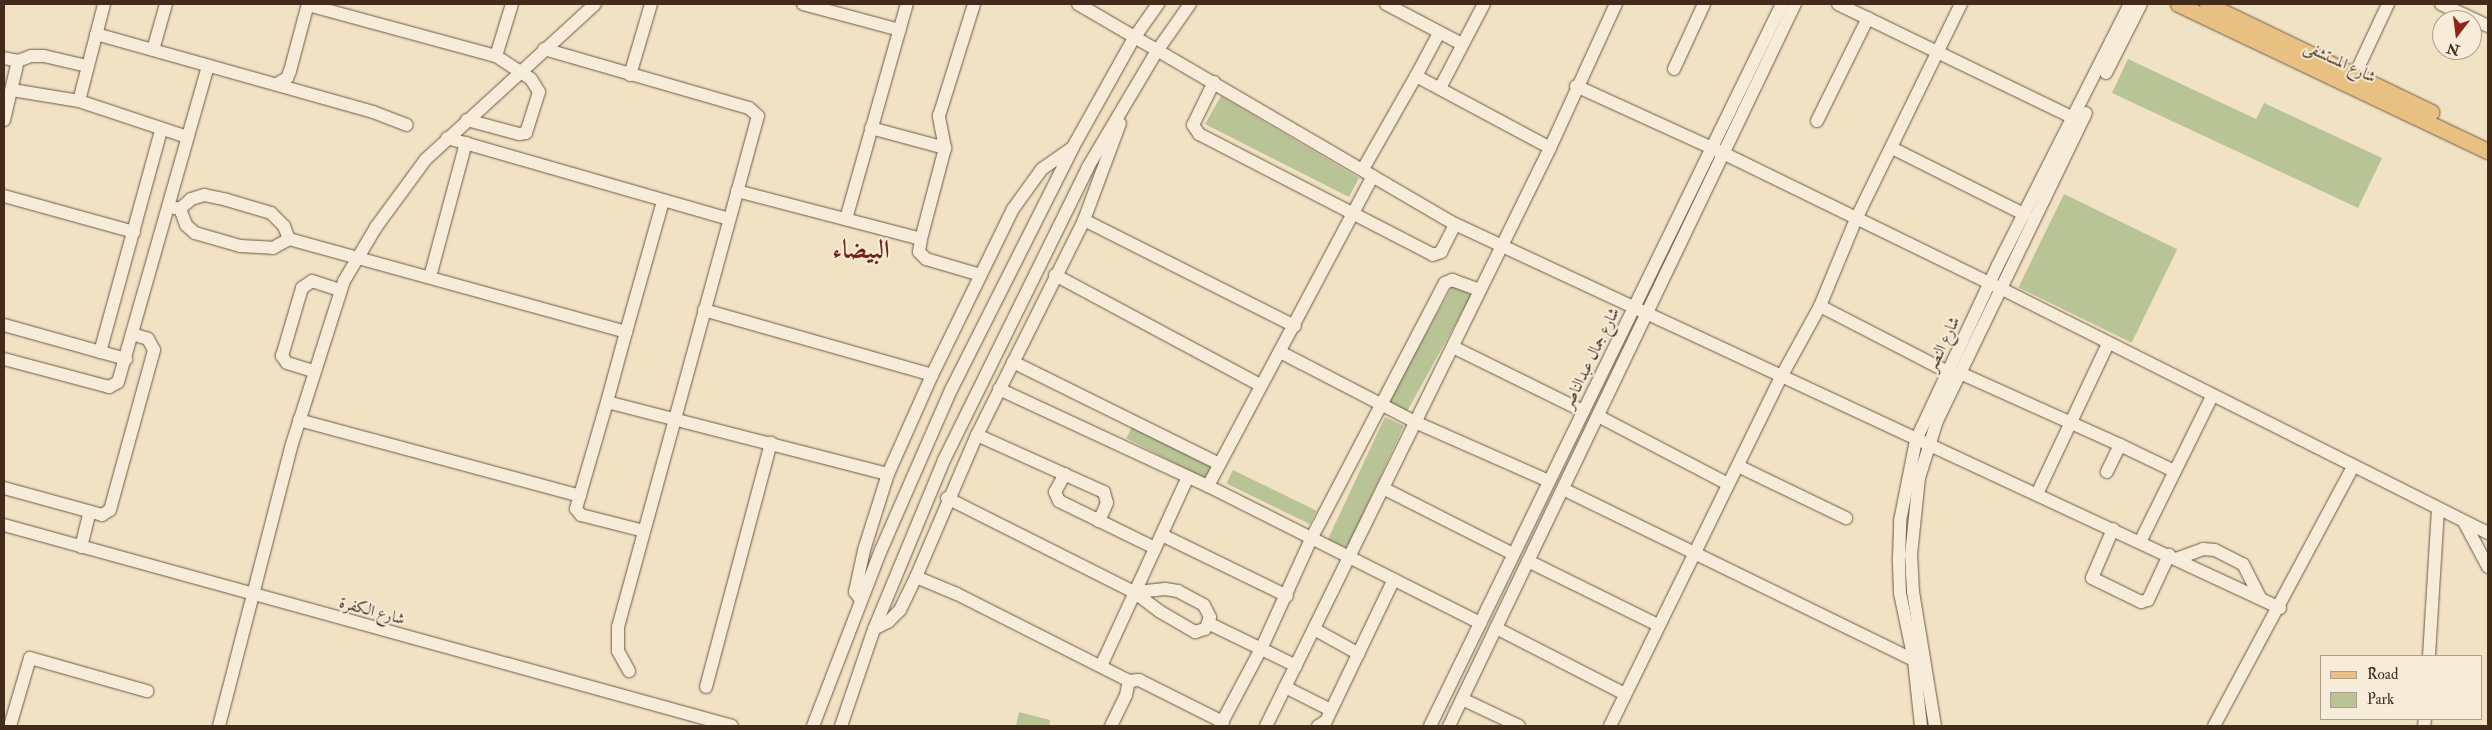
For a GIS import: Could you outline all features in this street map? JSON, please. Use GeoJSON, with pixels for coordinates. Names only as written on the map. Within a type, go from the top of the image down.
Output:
{"type":"FeatureCollection","features":[{"type":"Feature","properties":{"kind":"main road","name":"شارع المستشفى"},"geometry":{"type":"LineString","coordinates":[[2178,4],[2488,140]]}},
{"type":"Feature","properties":{"kind":"main road","name":"شارع المستشفى"},"geometry":{"type":"LineString","coordinates":[[2207,4],[2488,151]]}},
{"type":"Feature","properties":{"kind":"street"},"geometry":{"type":"LineString","coordinates":[[79,101],[104,4]]}},
{"type":"Feature","properties":{"kind":"street"},"geometry":{"type":"LineString","coordinates":[[153,50],[166,4]]}},
{"type":"Feature","properties":{"kind":"street"},"geometry":{"type":"LineString","coordinates":[[277,84],[287,78],[290,71],[308,4],[496,56],[520,71],[539,92],[526,132],[519,134],[467,120]]}},
{"type":"Feature","properties":{"kind":"street"},"geometry":{"type":"LineString","coordinates":[[496,56],[512,4]]}},
{"type":"Feature","properties":{"kind":"street"},"geometry":{"type":"LineString","coordinates":[[630,74],[651,4]]}},
{"type":"Feature","properties":{"kind":"street"},"geometry":{"type":"LineString","coordinates":[[803,4],[900,30]]}},
{"type":"Feature","properties":{"kind":"street"},"geometry":{"type":"LineString","coordinates":[[846,219],[906,4]]}},
{"type":"Feature","properties":{"kind":"street"},"geometry":{"type":"LineString","coordinates":[[974,4],[939,116],[945,148],[920,239],[919,252],[926,259],[981,275]]}},
{"type":"Feature","properties":{"kind":"street"},"geometry":{"type":"LineString","coordinates":[[1078,4],[1455,224],[1502,244],[1916,440],[1929,443],[2280,608]]}},
{"type":"Feature","properties":{"kind":"street"},"geometry":{"type":"LineString","coordinates":[[813,726],[861,600],[951,390],[1073,147],[1134,38],[1158,4]]}},
{"type":"Feature","properties":{"kind":"street"},"geometry":{"type":"LineString","coordinates":[[841,726],[874,629],[944,460],[1088,166],[1157,51],[1190,4]]}},
{"type":"Feature","properties":{"kind":"street"},"geometry":{"type":"LineString","coordinates":[[1386,4],[1462,44]]}},
{"type":"Feature","properties":{"kind":"street"},"geometry":{"type":"LineString","coordinates":[[1440,88],[1484,4]]}},
{"type":"Feature","properties":{"kind":"street"},"geometry":{"type":"LineString","coordinates":[[1266,726],[1550,148],[1576,86],[1616,4]]}},
{"type":"Feature","properties":{"kind":"street"},"geometry":{"type":"LineString","coordinates":[[1674,69],[1704,4]]}},
{"type":"Feature","properties":{"kind":"street","name":"شارع جمال عبدالناصر"},"geometry":{"type":"LineString","coordinates":[[1430,726],[1782,4]]}},
{"type":"Feature","properties":{"kind":"street"},"geometry":{"type":"LineString","coordinates":[[1449,726],[1725,154],[1795,4]]}},
{"type":"Feature","properties":{"kind":"street"},"geometry":{"type":"LineString","coordinates":[[1838,4],[2074,118]]}},
{"type":"Feature","properties":{"kind":"street"},"geometry":{"type":"LineString","coordinates":[[1610,726],[1658,625],[1697,552],[1728,484],[1820,306],[1856,219],[1960,4]]}},
{"type":"Feature","properties":{"kind":"street","name":"شارع النصر"},"geometry":{"type":"LineString","coordinates":[[1921,726],[1914,660],[1900,593],[1899,558],[1900,520],[1916,440],[2002,289],[2074,118],[2130,4]]}},
{"type":"Feature","properties":{"kind":"street","name":"شارع النصر"},"geometry":{"type":"LineString","coordinates":[[1935,726],[1913,592],[1911,555],[1919,478],[1929,443],[1954,373],[1990,283],[2024,214],[2048,177],[2141,4]]}},
{"type":"Feature","properties":{"kind":"street"},"geometry":{"type":"LineString","coordinates":[[2352,80],[2388,4]]}},
{"type":"Feature","properties":{"kind":"street"},"geometry":{"type":"LineString","coordinates":[[2441,4],[2487,24]]}},
{"type":"Feature","properties":{"kind":"street"},"geometry":{"type":"LineString","coordinates":[[219,726],[299,420],[340,290],[357,257],[400,192],[447,138],[544,49],[587,6]]}},
{"type":"Feature","properties":{"kind":"street"},"geometry":{"type":"LineString","coordinates":[[1817,121],[1868,18]]}},
{"type":"Feature","properties":{"kind":"street"},"geometry":{"type":"LineString","coordinates":[[1208,486],[1260,385],[1282,353],[1352,214],[1368,173],[1439,33]]}},
{"type":"Feature","properties":{"kind":"street"},"geometry":{"type":"LineString","coordinates":[[96,34],[277,84],[407,125]]}},
{"type":"Feature","properties":{"kind":"street"},"geometry":{"type":"LineString","coordinates":[[544,49],[756,111],[757,122],[704,310],[616,639],[622,661],[629,671]]}},
{"type":"Feature","properties":{"kind":"street"},"geometry":{"type":"LineString","coordinates":[[4,58],[18,62],[31,56],[44,56],[87,66]]}},
{"type":"Feature","properties":{"kind":"street"},"geometry":{"type":"LineString","coordinates":[[4,120],[18,62]]}},
{"type":"Feature","properties":{"kind":"street"},"geometry":{"type":"LineString","coordinates":[[4,359],[109,387],[118,382],[175,208],[186,137],[208,66]]}},
{"type":"Feature","properties":{"kind":"street"},"geometry":{"type":"LineString","coordinates":[[1416,76],[1550,148]]}},
{"type":"Feature","properties":{"kind":"street"},"geometry":{"type":"LineString","coordinates":[[1214,82],[1194,120],[1195,131],[1433,256],[1441,252],[1455,224]]}},
{"type":"Feature","properties":{"kind":"street"},"geometry":{"type":"LineString","coordinates":[[1576,86],[1725,154],[1990,283],[2488,534]]}},
{"type":"Feature","properties":{"kind":"street"},"geometry":{"type":"LineString","coordinates":[[12,90],[79,101],[186,137]]}},
{"type":"Feature","properties":{"kind":"street"},"geometry":{"type":"LineString","coordinates":[[874,629],[888,622],[900,610],[916,577],[947,498],[977,434],[1084,220],[1130,95]]}},
{"type":"Feature","properties":{"kind":"street"},"geometry":{"type":"LineString","coordinates":[[871,128],[945,148]]}},
{"type":"Feature","properties":{"kind":"street"},"geometry":{"type":"LineString","coordinates":[[100,352],[161,130]]}},
{"type":"Feature","properties":{"kind":"street"},"geometry":{"type":"LineString","coordinates":[[447,138],[729,219]]}},
{"type":"Feature","properties":{"kind":"street"},"geometry":{"type":"LineString","coordinates":[[430,277],[466,143]]}},
{"type":"Feature","properties":{"kind":"street"},"geometry":{"type":"LineString","coordinates":[[861,600],[855,592],[857,577],[888,474],[932,375],[1013,209],[1042,169],[1073,147]]}},
{"type":"Feature","properties":{"kind":"street"},"geometry":{"type":"LineString","coordinates":[[1892,148],[2024,214]]}},
{"type":"Feature","properties":{"kind":"street"},"geometry":{"type":"LineString","coordinates":[[737,191],[920,239]]}},
{"type":"Feature","properties":{"kind":"street"},"geometry":{"type":"LineString","coordinates":[[175,208],[191,199],[204,195],[227,200],[271,213],[284,226],[289,239]]}},
{"type":"Feature","properties":{"kind":"street"},"geometry":{"type":"LineString","coordinates":[[4,196],[134,232]]}},
{"type":"Feature","properties":{"kind":"street"},"geometry":{"type":"LineString","coordinates":[[644,532],[581,515],[576,509],[662,201]]}},
{"type":"Feature","properties":{"kind":"street"},"geometry":{"type":"LineString","coordinates":[[175,208],[195,233],[240,246],[273,248],[289,239],[626,332]]}},
{"type":"Feature","properties":{"kind":"street"},"geometry":{"type":"LineString","coordinates":[[1084,220],[1295,326]]}},
{"type":"Feature","properties":{"kind":"street"},"geometry":{"type":"LineString","coordinates":[[1055,275],[1260,385]]}},
{"type":"Feature","properties":{"kind":"street"},"geometry":{"type":"LineString","coordinates":[[916,577],[1129,681],[1139,680],[1222,724],[1287,596],[1311,540],[1445,284],[1452,280],[1480,290]]}},
{"type":"Feature","properties":{"kind":"street"},"geometry":{"type":"LineString","coordinates":[[314,371],[287,363],[282,356],[302,288],[312,281],[340,290]]}},
{"type":"Feature","properties":{"kind":"street"},"geometry":{"type":"LineString","coordinates":[[1820,306],[1954,373],[2120,445],[2174,471]]}},
{"type":"Feature","properties":{"kind":"street"},"geometry":{"type":"LineString","coordinates":[[704,310],[932,375]]}},
{"type":"Feature","properties":{"kind":"street"},"geometry":{"type":"LineString","coordinates":[[4,325],[126,359]]}},
{"type":"Feature","properties":{"kind":"street"},"geometry":{"type":"LineString","coordinates":[[4,488],[102,515],[110,510],[154,350],[148,339],[133,334]]}},
{"type":"Feature","properties":{"kind":"street"},"geometry":{"type":"LineString","coordinates":[[2037,494],[2108,344]]}},
{"type":"Feature","properties":{"kind":"street"},"geometry":{"type":"LineString","coordinates":[[1452,347],[1583,411]]}},
{"type":"Feature","properties":{"kind":"street"},"geometry":{"type":"LineString","coordinates":[[1282,353],[1415,422],[1549,482]]}},
{"type":"Feature","properties":{"kind":"street"},"geometry":{"type":"LineString","coordinates":[[1012,362],[1219,464]]}},
{"type":"Feature","properties":{"kind":"street"},"geometry":{"type":"LineString","coordinates":[[999,389],[1208,486],[1311,540],[1348,556],[1480,623]]}},
{"type":"Feature","properties":{"kind":"street"},"geometry":{"type":"LineString","coordinates":[[2140,542],[2212,396]]}},
{"type":"Feature","properties":{"kind":"street"},"geometry":{"type":"LineString","coordinates":[[607,402],[888,474]]}},
{"type":"Feature","properties":{"kind":"street"},"geometry":{"type":"LineString","coordinates":[[1598,416],[1728,484]]}},
{"type":"Feature","properties":{"kind":"street"},"geometry":{"type":"LineString","coordinates":[[299,420],[580,496]]}},
{"type":"Feature","properties":{"kind":"street"},"geometry":{"type":"LineString","coordinates":[[977,434],[1104,492],[1107,503],[1099,521]]}},
{"type":"Feature","properties":{"kind":"street"},"geometry":{"type":"LineString","coordinates":[[706,687],[771,443]]}},
{"type":"Feature","properties":{"kind":"street"},"geometry":{"type":"LineString","coordinates":[[2107,472],[2120,445]]}},
{"type":"Feature","properties":{"kind":"street"},"geometry":{"type":"LineString","coordinates":[[1738,466],[1846,518]]}},
{"type":"Feature","properties":{"kind":"street"},"geometry":{"type":"LineString","coordinates":[[2214,726],[2280,608],[2353,467]]}},
{"type":"Feature","properties":{"kind":"street"},"geometry":{"type":"LineString","coordinates":[[1065,474],[1056,497],[1099,521],[1155,548]]}},
{"type":"Feature","properties":{"kind":"street"},"geometry":{"type":"LineString","coordinates":[[1101,666],[1188,477]]}},
{"type":"Feature","properties":{"kind":"street"},"geometry":{"type":"LineString","coordinates":[[1383,488],[1513,554]]}},
{"type":"Feature","properties":{"kind":"street"},"geometry":{"type":"LineString","coordinates":[[1563,489],[1697,552],[1914,660]]}},
{"type":"Feature","properties":{"kind":"street"},"geometry":{"type":"LineString","coordinates":[[947,498],[1134,592],[1159,611],[1195,632],[1205,628],[1208,623],[1210,617],[1204,605],[1178,591],[1165,589],[1134,592]]}},
{"type":"Feature","properties":{"kind":"street"},"geometry":{"type":"LineString","coordinates":[[2429,655],[2438,509]]}},
{"type":"Feature","properties":{"kind":"street"},"geometry":{"type":"LineString","coordinates":[[81,547],[90,512]]}},
{"type":"Feature","properties":{"kind":"street"},"geometry":{"type":"LineString","coordinates":[[2464,522],[2488,567]]}},
{"type":"Feature","properties":{"kind":"street","name":"شارع الكفرة"},"geometry":{"type":"LineString","coordinates":[[4,525],[252,596],[732,726]]}},
{"type":"Feature","properties":{"kind":"street"},"geometry":{"type":"LineString","coordinates":[[2113,529],[2092,578],[2141,602],[2146,602],[2172,557],[2204,549],[2215,550],[2243,564],[2261,599]]}},
{"type":"Feature","properties":{"kind":"street"},"geometry":{"type":"LineString","coordinates":[[1162,535],[1287,596]]}},
{"type":"Feature","properties":{"kind":"street"},"geometry":{"type":"LineString","coordinates":[[1528,560],[1658,625]]}},
{"type":"Feature","properties":{"kind":"street"},"geometry":{"type":"LineString","coordinates":[[1286,687],[1328,721],[1394,579]]}},
{"type":"Feature","properties":{"kind":"street"},"geometry":{"type":"LineString","coordinates":[[1208,623],[1262,647],[1296,666]]}},
{"type":"Feature","properties":{"kind":"street"},"geometry":{"type":"LineString","coordinates":[[1496,628],[1625,694]]}},
{"type":"Feature","properties":{"kind":"street"},"geometry":{"type":"LineString","coordinates":[[1314,629],[1359,654]]}},
{"type":"Feature","properties":{"kind":"street"},"geometry":{"type":"LineString","coordinates":[[10,726],[30,658],[147,691]]}},
{"type":"Feature","properties":{"kind":"street"},"geometry":{"type":"LineString","coordinates":[[1111,726],[1126,695],[1129,681]]}},
{"type":"Feature","properties":{"kind":"street"},"geometry":{"type":"LineString","coordinates":[[1462,699],[1519,726]]}},
{"type":"Feature","properties":{"kind":"green space"},"geometry":{"type":"Polygon","coordinates":[[[2128,59],[2256,119],[2264,103],[2382,158],[2358,208],[2112,93],[2128,59]]]}},
{"type":"Feature","properties":{"kind":"green space"},"geometry":{"type":"Polygon","coordinates":[[[1221,96],[1359,178],[1349,197],[1205,124],[1221,96]]]}},
{"type":"Feature","properties":{"kind":"green space"},"geometry":{"type":"Polygon","coordinates":[[[2064,194],[2177,249],[2132,343],[2018,287],[2064,194]]]}},
{"type":"Feature","properties":{"kind":"green space"},"geometry":{"type":"Polygon","coordinates":[[[1453,285],[1471,295],[1405,414],[1387,404],[1453,285]]]}},
{"type":"Feature","properties":{"kind":"green space"},"geometry":{"type":"Polygon","coordinates":[[[1385,417],[1404,426],[1347,548],[1328,539],[1385,417]]]}},
{"type":"Feature","properties":{"kind":"green space"},"geometry":{"type":"Polygon","coordinates":[[[1133,425],[1215,467],[1208,480],[1126,438],[1133,425]]]}},
{"type":"Feature","properties":{"kind":"green space"},"geometry":{"type":"Polygon","coordinates":[[[1233,470],[1317,511],[1310,524],[1226,483],[1233,470]]]}},
{"type":"Feature","properties":{"kind":"green space"},"geometry":{"type":"Polygon","coordinates":[[[1019,712],[1050,720],[1049,726],[1016,726],[1019,712]]]}},
{"type":"Feature","properties":{"kind":"district","name":"البيضاء"},"geometry":{"type":"Point","coordinates":[861,251]}}]}
